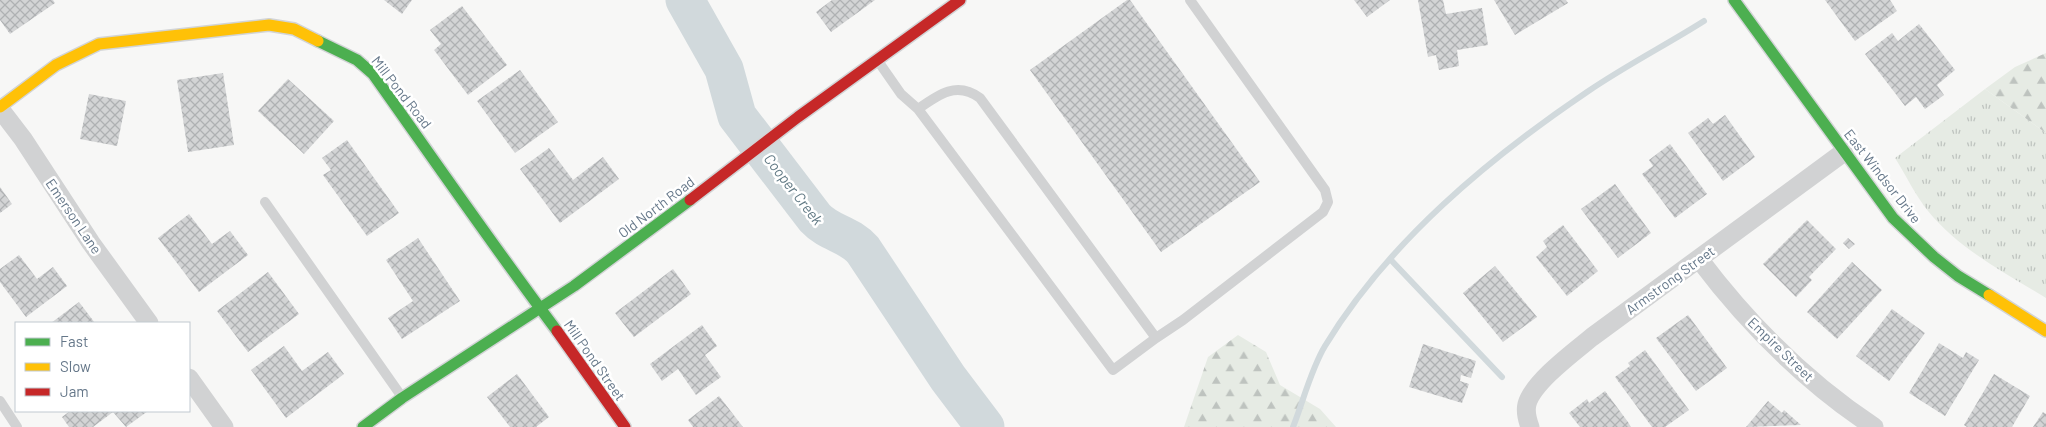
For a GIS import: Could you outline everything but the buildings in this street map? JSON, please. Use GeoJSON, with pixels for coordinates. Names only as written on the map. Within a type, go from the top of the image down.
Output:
{"type":"FeatureCollection","features":[{"type":"Feature","properties":{"kind":"street","name":"East Windsor Drive"},"geometry":{"type":"LineString","coordinates":[[1734,0],[1893,218],[1934,257],[1958,276],[2046,331]]}},
{"type":"Feature","properties":{"kind":"street","name":"Old North Road"},"geometry":{"type":"LineString","coordinates":[[363,427],[402,398],[541,309],[659,224],[798,117],[958,1]]}},
{"type":"Feature","properties":{"kind":"street","name":"Mill Pond Road"},"geometry":{"type":"LineString","coordinates":[[0,108],[56,65],[99,44],[269,25],[294,29],[358,60],[373,74],[541,309]]}},
{"type":"Feature","properties":{"kind":"street","name":"Emerson Lane"},"geometry":{"type":"LineString","coordinates":[[0,108],[23,139],[91,244],[148,322]]}},
{"type":"Feature","properties":{"kind":"street","name":"Armstrong Street"},"geometry":{"type":"LineString","coordinates":[[1530,427],[1526,412],[1528,402],[1544,380],[1592,336],[1844,152]]}},
{"type":"Feature","properties":{"kind":"street","name":"Empire Street"},"geometry":{"type":"LineString","coordinates":[[1699,259],[1727,294],[1782,353],[1826,392],[1874,427]]}},
{"type":"Feature","properties":{"kind":"street","name":"Mill Pond Street"},"geometry":{"type":"LineString","coordinates":[[541,309],[588,372],[625,427]]}},
{"type":"Feature","properties":{"kind":"street"},"geometry":{"type":"LineString","coordinates":[[190,379],[224,427]]}},
{"type":"Feature","properties":{"kind":"lane"},"geometry":{"type":"LineString","coordinates":[[877,60],[901,94],[918,109],[1113,370],[1183,320],[1323,212],[1328,202],[1325,190],[1190,0]]}},
{"type":"Feature","properties":{"kind":"lane"},"geometry":{"type":"LineString","coordinates":[[918,109],[932,99],[960,88],[969,90],[980,98],[1156,338]]}},
{"type":"Feature","properties":{"kind":"lane"},"geometry":{"type":"LineString","coordinates":[[265,202],[402,398]]}},
{"type":"Feature","properties":{"kind":"lane"},"geometry":{"type":"LineString","coordinates":[[0,401],[18,427]]}},
{"type":"Feature","properties":{"kind":"green space"},"geometry":{"type":"Polygon","coordinates":[[[2046,53],[2046,133],[1985,89],[2015,67],[2046,53]]]}},
{"type":"Feature","properties":{"kind":"green space"},"geometry":{"type":"Polygon","coordinates":[[[1985,89],[2046,133],[2046,298],[1968,249],[1940,225],[1923,205],[1895,158],[1985,89]]]}},
{"type":"Feature","properties":{"kind":"green space"},"geometry":{"type":"Polygon","coordinates":[[[1238,335],[1266,352],[1280,385],[1320,409],[1336,427],[1184,427],[1208,357],[1238,335]]]}},
{"type":"Feature","properties":{"kind":"waterway","name":"Cooper Creek"},"geometry":{"type":"LineString","coordinates":[[685,0],[724,69],[737,116],[815,218],[851,240],[863,250],[948,378],[985,427]]}},
{"type":"Feature","properties":{"kind":"waterway"},"geometry":{"type":"LineString","coordinates":[[1293,427],[1311,375],[1325,346],[1350,308],[1409,238],[1477,174],[1513,145],[1601,82],[1704,21]]}},
{"type":"Feature","properties":{"kind":"waterway"},"geometry":{"type":"LineString","coordinates":[[1390,259],[1502,377]]}},
{"type":"Feature","properties":{"kind":"traffic: fast"},"geometry":{"type":"LineString","coordinates":[[1734,0],[1893,218],[1934,257],[1958,276],[1989,295]]}},
{"type":"Feature","properties":{"kind":"traffic: fast"},"geometry":{"type":"LineString","coordinates":[[318,41],[357,60],[373,74],[557,331]]}},
{"type":"Feature","properties":{"kind":"traffic: fast"},"geometry":{"type":"LineString","coordinates":[[363,427],[402,398],[574,286],[690,200]]}},
{"type":"Feature","properties":{"kind":"traffic: slow"},"geometry":{"type":"LineString","coordinates":[[0,107],[56,65],[99,44],[269,25],[294,29],[318,41]]}},
{"type":"Feature","properties":{"kind":"traffic: slow"},"geometry":{"type":"LineString","coordinates":[[1989,295],[2046,331]]}},
{"type":"Feature","properties":{"kind":"traffic: jam"},"geometry":{"type":"LineString","coordinates":[[690,200],[798,117],[960,0]]}},
{"type":"Feature","properties":{"kind":"traffic: jam"},"geometry":{"type":"LineString","coordinates":[[557,331],[625,427]]}}]}
